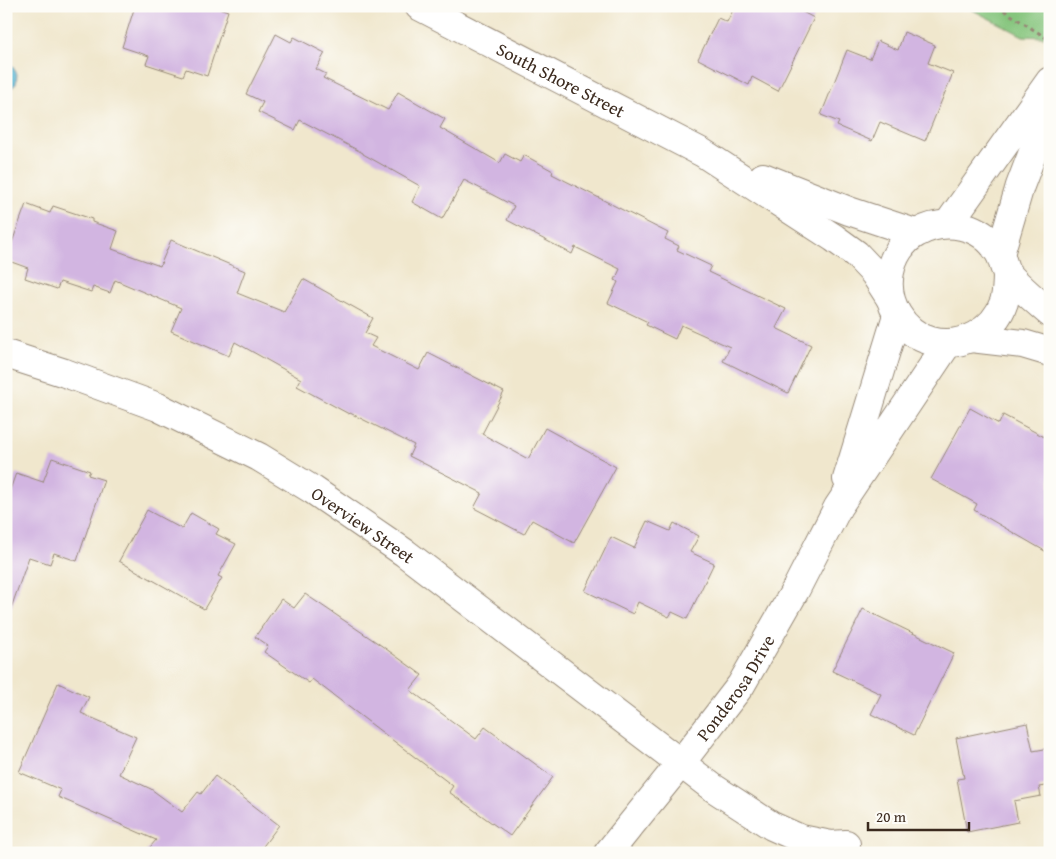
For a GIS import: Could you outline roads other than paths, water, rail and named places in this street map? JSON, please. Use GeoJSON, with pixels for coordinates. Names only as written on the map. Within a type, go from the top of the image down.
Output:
{"type":"FeatureCollection","features":[{"type":"Feature","properties":{"kind":"street","name":"South Shore Street"},"geometry":{"type":"LineString","coordinates":[[419,6],[703,153],[856,254],[874,273],[894,306]]}},
{"type":"Feature","properties":{"kind":"street"},"geometry":{"type":"LineString","coordinates":[[948,224],[1050,81]]}},
{"type":"Feature","properties":{"kind":"street"},"geometry":{"type":"LineString","coordinates":[[960,340],[985,330],[996,318],[1003,304],[1007,289],[1003,263],[1020,186],[1050,107]]}},
{"type":"Feature","properties":{"kind":"street","name":"South Shore Street"},"geometry":{"type":"LineString","coordinates":[[703,153],[849,211],[915,233]]}},
{"type":"Feature","properties":{"kind":"street"},"geometry":{"type":"LineString","coordinates":[[1050,313],[1003,263],[990,242],[978,232],[964,226],[948,224],[931,226],[915,233],[902,246],[892,261],[888,280],[894,306],[908,327],[918,335],[931,341],[960,340],[1023,344],[1050,352]]}},
{"type":"Feature","properties":{"kind":"street","name":"Ponderosa Drive"},"geometry":{"type":"LineString","coordinates":[[838,507],[894,306]]}},
{"type":"Feature","properties":{"kind":"street","name":"Ponderosa Drive"},"geometry":{"type":"LineString","coordinates":[[608,853],[680,764],[741,684],[796,589],[838,507],[960,340]]}},
{"type":"Feature","properties":{"kind":"street","name":"Overview Street"},"geometry":{"type":"LineString","coordinates":[[6,354],[158,407],[259,457],[313,490],[405,553],[712,787],[772,826],[801,839],[831,845],[846,844]]}},
{"type":"Feature","properties":{"kind":"water"},"geometry":{"type":"Polygon","coordinates":[[[6,56],[17,74],[16,84],[10,89],[6,89],[6,56]]]}}]}
